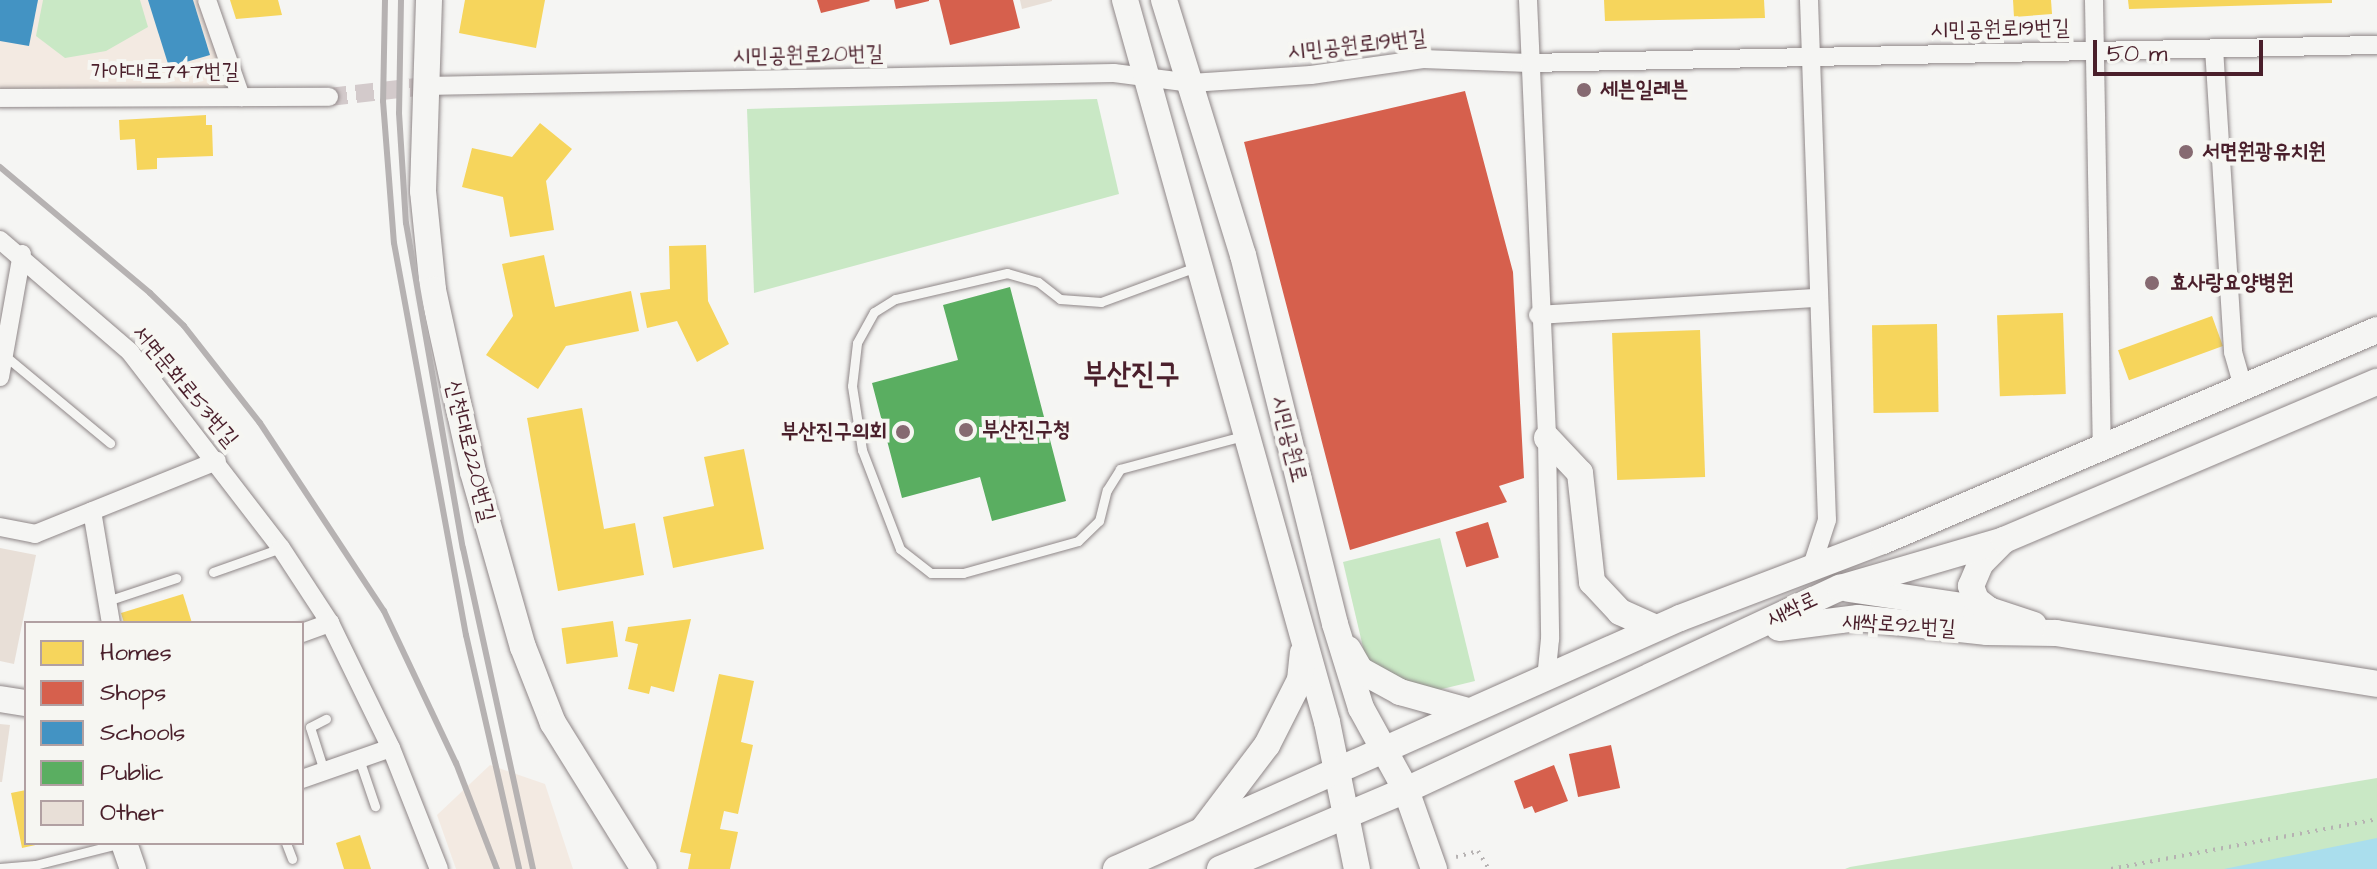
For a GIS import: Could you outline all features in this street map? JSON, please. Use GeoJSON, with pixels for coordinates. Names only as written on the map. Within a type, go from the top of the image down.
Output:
{"type":"FeatureCollection","features":[{"type":"Feature","properties":{"kind":"main road","name":"신천대로220번길"},"geometry":{"type":"LineString","coordinates":[[429,0],[423,191],[433,290],[473,472],[523,647],[553,723],[644,869]]}},
{"type":"Feature","properties":{"kind":"main road","name":"시민공원로"},"geometry":{"type":"LineString","coordinates":[[1125,0],[1243,436],[1305,641],[1357,869]]}},
{"type":"Feature","properties":{"kind":"main road","name":"시민공원로"},"geometry":{"type":"LineString","coordinates":[[1164,0],[1243,255],[1335,624],[1361,708],[1406,790],[1434,869]]}},
{"type":"Feature","properties":{"kind":"main road","name":"새싹로"},"geometry":{"type":"LineString","coordinates":[[1116,869],[1335,775],[1383,748],[1465,710],[1546,679],[1656,628],[2102,447],[2377,330]]}},
{"type":"Feature","properties":{"kind":"main road","name":"새싹로"},"geometry":{"type":"LineString","coordinates":[[1220,869],[1406,790],[1840,588],[2004,540],[2377,382]]}},
{"type":"Feature","properties":{"kind":"main road"},"geometry":{"type":"LineString","coordinates":[[1547,438],[1580,473],[1592,582],[1620,612],[1656,628]]}},
{"type":"Feature","properties":{"kind":"main road"},"geometry":{"type":"LineString","coordinates":[[1989,610],[1976,600],[1971,586],[1981,563],[2004,540]]}},
{"type":"Feature","properties":{"kind":"main road","name":"새싹로92번길"},"geometry":{"type":"LineString","coordinates":[[1812,566],[1840,588],[1989,610],[2056,633]]}},
{"type":"Feature","properties":{"kind":"main road","name":"새싹로92번길"},"geometry":{"type":"LineString","coordinates":[[1698,653],[1820,620],[1858,618],[1987,632],[2056,633],[2377,684]]}},
{"type":"Feature","properties":{"kind":"main road"},"geometry":{"type":"LineString","coordinates":[[1335,624],[1360,670],[1412,696],[1465,710]]}},
{"type":"Feature","properties":{"kind":"main road"},"geometry":{"type":"LineString","coordinates":[[1197,835],[1230,800],[1267,745],[1300,680],[1305,641]]}},
{"type":"Feature","properties":{"kind":"main road"},"geometry":{"type":"LineString","coordinates":[[0,699],[24,703]]}},
{"type":"Feature","properties":{"kind":"main road"},"geometry":{"type":"LineString","coordinates":[[123,845],[133,869]]}},
{"type":"Feature","properties":{"kind":"street"},"geometry":{"type":"LineString","coordinates":[[207,0],[241,97]]}},
{"type":"Feature","properties":{"kind":"street"},"geometry":{"type":"LineString","coordinates":[[1528,0],[1538,315],[1547,438],[1550,639],[1546,679]]}},
{"type":"Feature","properties":{"kind":"street"},"geometry":{"type":"LineString","coordinates":[[1538,315],[1817,298],[1809,0]]}},
{"type":"Feature","properties":{"kind":"street","name":"시민공원로19번길"},"geometry":{"type":"LineString","coordinates":[[2094,0],[2095,51]]}},
{"type":"Feature","properties":{"kind":"street","name":"시민공원로19번길"},"geometry":{"type":"LineString","coordinates":[[1191,83],[1311,75],[1423,59],[1529,63],[2377,45]]}},
{"type":"Feature","properties":{"kind":"street"},"geometry":{"type":"LineString","coordinates":[[2214,48],[2233,352],[2243,387]]}},
{"type":"Feature","properties":{"kind":"street"},"geometry":{"type":"LineString","coordinates":[[2095,51],[2102,447]]}},
{"type":"Feature","properties":{"kind":"street","name":"시민공원로20번길"},"geometry":{"type":"LineString","coordinates":[[425,86],[1114,73],[1148,80],[1191,83]]}},
{"type":"Feature","properties":{"kind":"street","name":"가야대로747번길"},"geometry":{"type":"LineString","coordinates":[[0,98],[329,97]]}},
{"type":"Feature","properties":{"kind":"street","name":"서면문화로53번길"},"geometry":{"type":"LineString","coordinates":[[0,240],[22,254],[130,352],[281,548],[330,623],[391,748],[439,869]]}},
{"type":"Feature","properties":{"kind":"street"},"geometry":{"type":"LineString","coordinates":[[0,377],[22,254]]}},
{"type":"Feature","properties":{"kind":"street","name":"새싹로"},"geometry":{"type":"LineString","coordinates":[[1812,566],[1827,520],[1817,298]]}},
{"type":"Feature","properties":{"kind":"street"},"geometry":{"type":"LineString","coordinates":[[0,527],[35,534],[217,461]]}},
{"type":"Feature","properties":{"kind":"street"},"geometry":{"type":"LineString","coordinates":[[92,511],[111,621]]}},
{"type":"Feature","properties":{"kind":"street"},"geometry":{"type":"LineString","coordinates":[[304,632],[330,623]]}},
{"type":"Feature","properties":{"kind":"street"},"geometry":{"type":"LineString","coordinates":[[304,778],[391,748]]}},
{"type":"Feature","properties":{"kind":"lane"},"geometry":{"type":"LineString","coordinates":[[1196,267],[1101,302],[1060,299],[1038,282],[1007,273],[895,299],[874,312],[857,343],[852,386],[862,450],[900,549],[931,573],[963,573],[1078,541],[1099,521],[1107,490],[1120,469],[1243,436]]}},
{"type":"Feature","properties":{"kind":"lane"},"geometry":{"type":"LineString","coordinates":[[4,355],[110,443]]}},
{"type":"Feature","properties":{"kind":"lane"},"geometry":{"type":"LineString","coordinates":[[213,572],[281,548]]}},
{"type":"Feature","properties":{"kind":"lane"},"geometry":{"type":"LineString","coordinates":[[107,601],[176,578]]}},
{"type":"Feature","properties":{"kind":"lane"},"geometry":{"type":"LineString","coordinates":[[324,771],[310,727],[326,719]]}},
{"type":"Feature","properties":{"kind":"lane"},"geometry":{"type":"LineString","coordinates":[[359,759],[375,806]]}},
{"type":"Feature","properties":{"kind":"lane"},"geometry":{"type":"LineString","coordinates":[[0,868],[35,865],[114,845]]}},
{"type":"Feature","properties":{"kind":"lane"},"geometry":{"type":"LineString","coordinates":[[287,845],[292,859]]}},
{"type":"Feature","properties":{"kind":"path"},"geometry":{"type":"LineString","coordinates":[[2111,869],[2377,819]]}},
{"type":"Feature","properties":{"kind":"path"},"geometry":{"type":"LineString","coordinates":[[1478,851],[1489,869]]}},
{"type":"Feature","properties":{"kind":"shaded area"},"geometry":{"type":"Polygon","coordinates":[[[0,0],[208,0],[241,97],[0,98],[0,0]]]}},
{"type":"Feature","properties":{"kind":"shaded area"},"geometry":{"type":"Polygon","coordinates":[[[490,765],[545,784],[573,869],[456,869],[437,815],[490,765]]]}},
{"type":"Feature","properties":{"kind":"green space"},"geometry":{"type":"Polygon","coordinates":[[[43,0],[140,0],[148,27],[106,51],[65,58],[36,36],[43,0]]]}},
{"type":"Feature","properties":{"kind":"green space"},"geometry":{"type":"Polygon","coordinates":[[[1097,99],[1119,194],[754,293],[747,109],[1097,99]]]}},
{"type":"Feature","properties":{"kind":"green space"},"geometry":{"type":"Polygon","coordinates":[[[1440,538],[1475,681],[1434,691],[1376,671],[1366,660],[1343,562],[1440,538]]]}},
{"type":"Feature","properties":{"kind":"green space"},"geometry":{"type":"Polygon","coordinates":[[[2377,778],[2377,869],[1845,869],[1850,867],[2377,778]]]}},
{"type":"Feature","properties":{"kind":"water"},"geometry":{"type":"Polygon","coordinates":[[[2377,838],[2377,869],[2224,869],[2377,838]]]}},
{"type":"Feature","properties":{"kind":"building: Homes"},"geometry":{"type":"Polygon","coordinates":[[[230,0],[278,0],[282,15],[236,19],[230,0]]]}},
{"type":"Feature","properties":{"kind":"building: Homes"},"geometry":{"type":"Polygon","coordinates":[[[465,0],[545,0],[536,48],[459,33],[465,0]]]}},
{"type":"Feature","properties":{"kind":"building: Homes"},"geometry":{"type":"Polygon","coordinates":[[[1604,0],[1764,0],[1765,18],[1605,21],[1604,0]]]}},
{"type":"Feature","properties":{"kind":"building: Homes"},"geometry":{"type":"Polygon","coordinates":[[[2013,0],[2051,0],[2052,14],[2014,17],[2013,0]]]}},
{"type":"Feature","properties":{"kind":"building: Homes"},"geometry":{"type":"Polygon","coordinates":[[[2128,0],[2332,0],[2332,3],[2129,9],[2128,0]]]}},
{"type":"Feature","properties":{"kind":"building: Homes"},"geometry":{"type":"Polygon","coordinates":[[[206,115],[206,125],[212,125],[213,156],[157,158],[157,169],[137,170],[135,139],[120,140],[119,120],[206,115]]]}},
{"type":"Feature","properties":{"kind":"building: Homes"},"geometry":{"type":"Polygon","coordinates":[[[540,123],[572,149],[546,181],[554,230],[510,237],[503,197],[462,187],[472,148],[512,157],[540,123]]]}},
{"type":"Feature","properties":{"kind":"building: Homes"},"geometry":{"type":"Polygon","coordinates":[[[706,245],[708,301],[729,344],[697,362],[677,321],[647,328],[640,293],[670,289],[669,246],[706,245]]]}},
{"type":"Feature","properties":{"kind":"building: Homes"},"geometry":{"type":"Polygon","coordinates":[[[544,255],[555,307],[631,291],[639,331],[566,346],[538,389],[486,355],[513,316],[502,264],[544,255]]]}},
{"type":"Feature","properties":{"kind":"building: Homes"},"geometry":{"type":"Polygon","coordinates":[[[2063,313],[2066,394],[2000,396],[1997,315],[2063,313]]]}},
{"type":"Feature","properties":{"kind":"building: Homes"},"geometry":{"type":"Polygon","coordinates":[[[2212,316],[2223,346],[2129,380],[2118,350],[2212,316]]]}},
{"type":"Feature","properties":{"kind":"building: Homes"},"geometry":{"type":"Polygon","coordinates":[[[1937,324],[1939,412],[1874,413],[1872,325],[1937,324]]]}},
{"type":"Feature","properties":{"kind":"building: Homes"},"geometry":{"type":"Polygon","coordinates":[[[1700,330],[1705,477],[1617,480],[1612,333],[1700,330]]]}},
{"type":"Feature","properties":{"kind":"building: Homes"},"geometry":{"type":"Polygon","coordinates":[[[582,408],[604,529],[635,523],[644,575],[558,591],[527,418],[582,408]]]}},
{"type":"Feature","properties":{"kind":"building: Homes"},"geometry":{"type":"Polygon","coordinates":[[[744,449],[764,549],[673,568],[663,517],[714,506],[704,457],[744,449]]]}},
{"type":"Feature","properties":{"kind":"building: Homes"},"geometry":{"type":"Polygon","coordinates":[[[183,594],[191,621],[123,621],[121,613],[183,594]]]}},
{"type":"Feature","properties":{"kind":"building: Homes"},"geometry":{"type":"Polygon","coordinates":[[[691,619],[674,692],[651,686],[649,694],[628,689],[638,644],[625,641],[628,627],[691,619]]]}},
{"type":"Feature","properties":{"kind":"building: Homes"},"geometry":{"type":"Polygon","coordinates":[[[613,621],[618,657],[567,664],[562,628],[613,621]]]}},
{"type":"Feature","properties":{"kind":"building: Homes"},"geometry":{"type":"Polygon","coordinates":[[[719,674],[754,681],[741,742],[753,745],[738,814],[724,811],[720,829],[738,832],[730,869],[688,869],[691,854],[680,852],[719,674]]]}},
{"type":"Feature","properties":{"kind":"building: Homes"},"geometry":{"type":"Polygon","coordinates":[[[24,790],[24,845],[36,845],[22,848],[11,793],[24,790]]]}},
{"type":"Feature","properties":{"kind":"building: Homes"},"geometry":{"type":"Polygon","coordinates":[[[360,835],[371,869],[344,869],[336,843],[360,835]]]}},
{"type":"Feature","properties":{"kind":"building: Shops"},"geometry":{"type":"Polygon","coordinates":[[[817,0],[869,0],[870,1],[821,13],[817,0]]]}},
{"type":"Feature","properties":{"kind":"building: Shops"},"geometry":{"type":"Polygon","coordinates":[[[894,0],[929,0],[929,1],[896,9],[894,0]]]}},
{"type":"Feature","properties":{"kind":"building: Shops"},"geometry":{"type":"Polygon","coordinates":[[[939,0],[1013,0],[1020,28],[950,45],[939,0]]]}},
{"type":"Feature","properties":{"kind":"building: Shops"},"geometry":{"type":"Polygon","coordinates":[[[1465,91],[1513,272],[1524,478],[1499,486],[1507,502],[1350,550],[1244,142],[1465,91]]]}},
{"type":"Feature","properties":{"kind":"building: Shops"},"geometry":{"type":"Polygon","coordinates":[[[1488,522],[1499,557],[1466,567],[1455,532],[1488,522]]]}},
{"type":"Feature","properties":{"kind":"building: Shops"},"geometry":{"type":"Polygon","coordinates":[[[1611,745],[1620,788],[1578,797],[1569,754],[1611,745]]]}},
{"type":"Feature","properties":{"kind":"building: Shops"},"geometry":{"type":"Polygon","coordinates":[[[1554,765],[1568,801],[1535,813],[1532,806],[1524,809],[1514,781],[1554,765]]]}},
{"type":"Feature","properties":{"kind":"building: Schools"},"geometry":{"type":"Polygon","coordinates":[[[0,0],[38,0],[29,46],[0,41],[0,0]]]}},
{"type":"Feature","properties":{"kind":"building: Schools"},"geometry":{"type":"Polygon","coordinates":[[[148,0],[193,0],[210,55],[169,67],[148,0]]]}},
{"type":"Feature","properties":{"kind":"building: Public","name":"부산진구청"},"geometry":{"type":"Polygon","coordinates":[[[1010,287],[1066,501],[992,521],[980,477],[902,498],[872,383],[958,360],[943,305],[1010,287]]]}},
{"type":"Feature","properties":{"kind":"building: Other"},"geometry":{"type":"Polygon","coordinates":[[[1020,0],[1052,0],[1052,1],[1022,9],[1020,0]]]}},
{"type":"Feature","properties":{"kind":"building: Other"},"geometry":{"type":"Polygon","coordinates":[[[0,548],[36,555],[14,664],[0,661],[0,548]]]}},
{"type":"Feature","properties":{"kind":"building: Other"},"geometry":{"type":"Polygon","coordinates":[[[0,724],[10,725],[2,782],[0,782],[0,724]]]}},
{"type":"Feature","properties":{"kind":"tunnel"},"geometry":{"type":"LineString","coordinates":[[329,97],[425,86]]}},
{"type":"Feature","properties":{"kind":"railway"},"geometry":{"type":"LineString","coordinates":[[385,0],[383,101],[394,243],[466,635],[519,869]]}},
{"type":"Feature","properties":{"kind":"railway"},"geometry":{"type":"LineString","coordinates":[[401,0],[399,113],[406,223],[463,548],[533,869]]}},
{"type":"Feature","properties":{"kind":"railway"},"geometry":{"type":"LineString","coordinates":[[0,167],[150,293],[184,326],[260,423],[384,611],[456,763],[497,869]]}},
{"type":"Feature","properties":{"kind":"place","name":"세븐일레븐"},"geometry":{"type":"Point","coordinates":[1584,90]}},
{"type":"Feature","properties":{"kind":"place","name":"서면원광유치원"},"geometry":{"type":"Point","coordinates":[2186,152]}},
{"type":"Feature","properties":{"kind":"place","name":"효사랑요양병원"},"geometry":{"type":"Point","coordinates":[2152,283]}},
{"type":"Feature","properties":{"kind":"place","name":"부산진구청"},"geometry":{"type":"Point","coordinates":[966,430]}},
{"type":"Feature","properties":{"kind":"place","name":"부산진구의회"},"geometry":{"type":"Point","coordinates":[903,432]}},
{"type":"Feature","properties":{"kind":"district","name":"부산진구"},"geometry":{"type":"Point","coordinates":[1131,374]}}]}
